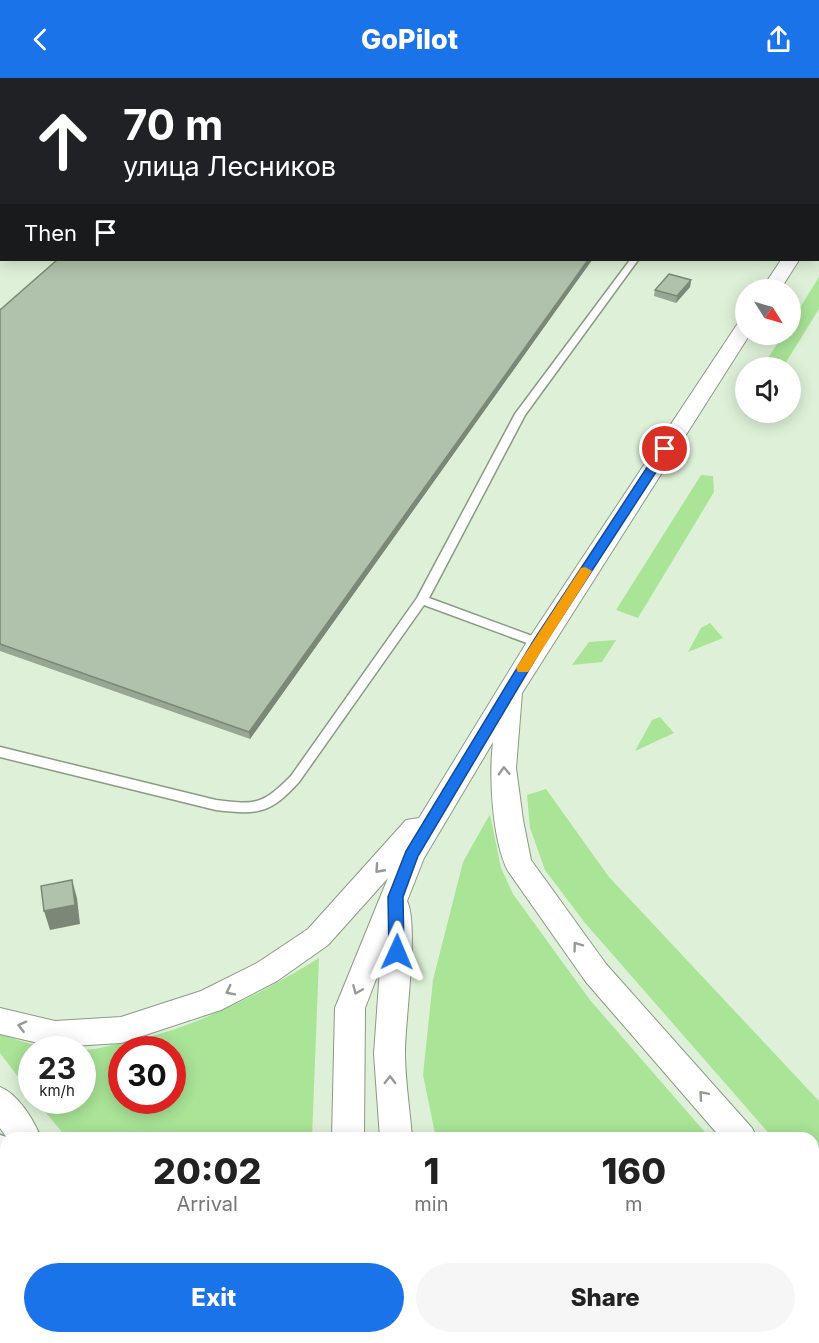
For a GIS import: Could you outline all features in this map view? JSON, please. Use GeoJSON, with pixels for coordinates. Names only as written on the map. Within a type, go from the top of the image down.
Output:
{"type":"FeatureCollection","features":[{"type":"Feature","properties":{"kind":"street"},"geometry":{"type":"LineString","coordinates":[[777,279],[789,261]]}},
{"type":"Feature","properties":{"kind":"street"},"geometry":{"type":"LineString","coordinates":[[348,1132],[350,1008],[411,855],[511,687],[735,343]]}},
{"type":"Feature","properties":{"kind":"street"},"geometry":{"type":"LineString","coordinates":[[511,687],[503,768],[509,820],[518,863],[596,973],[736,1132]]}},
{"type":"Feature","properties":{"kind":"street"},"geometry":{"type":"LineString","coordinates":[[0,1021],[55,1034],[121,1030],[210,1001],[267,972],[318,937],[446,794]]}},
{"type":"Feature","properties":{"kind":"street"},"geometry":{"type":"LineString","coordinates":[[395,1132],[390,1093],[390,1040],[397,931],[396,897]]}},
{"type":"Feature","properties":{"kind":"street"},"geometry":{"type":"LineString","coordinates":[[0,1101],[21,1132]]}},
{"type":"Feature","properties":{"kind":"lane"},"geometry":{"type":"LineString","coordinates":[[0,752],[216,805],[253,809],[277,798],[295,779],[422,600],[520,414],[633,261]]}},
{"type":"Feature","properties":{"kind":"lane"},"geometry":{"type":"LineString","coordinates":[[422,600],[539,643]]}},
{"type":"Feature","properties":{"kind":"green space"},"geometry":{"type":"Polygon","coordinates":[[[819,277],[819,309],[801,338],[801,306],[819,277]]]}},
{"type":"Feature","properties":{"kind":"green space"},"geometry":{"type":"Polygon","coordinates":[[[776,345],[797,345],[789,357],[769,357],[776,345]]]}},
{"type":"Feature","properties":{"kind":"green space"},"geometry":{"type":"Polygon","coordinates":[[[701,475],[713,476],[714,492],[638,618],[616,610],[701,475]]]}},
{"type":"Feature","properties":{"kind":"green space"},"geometry":{"type":"Polygon","coordinates":[[[710,623],[723,638],[688,652],[701,628],[710,623]]]}},
{"type":"Feature","properties":{"kind":"green space"},"geometry":{"type":"Polygon","coordinates":[[[616,640],[602,662],[572,665],[589,642],[616,640]]]}},
{"type":"Feature","properties":{"kind":"green space"},"geometry":{"type":"Polygon","coordinates":[[[660,717],[674,733],[635,751],[652,720],[660,717]]]}},
{"type":"Feature","properties":{"kind":"green space"},"geometry":{"type":"Polygon","coordinates":[[[546,789],[609,877],[819,1101],[819,1132],[768,1132],[585,923],[545,870],[530,828],[527,795],[546,789]]]}},
{"type":"Feature","properties":{"kind":"green space"},"geometry":{"type":"Polygon","coordinates":[[[490,814],[501,868],[513,894],[590,1000],[705,1132],[435,1132],[423,1075],[433,980],[463,862],[490,814]]]}},
{"type":"Feature","properties":{"kind":"green space"},"geometry":{"type":"Polygon","coordinates":[[[319,958],[312,1132],[62,1132],[47,1114],[96,1114],[96,1049],[108,1046],[108,1114],[186,1114],[186,1036],[152,1036],[223,1010],[319,958]]]}},
{"type":"Feature","properties":{"kind":"green space"},"geometry":{"type":"Polygon","coordinates":[[[0,1033],[18,1040],[18,1077],[0,1053],[0,1033]]]}},
{"type":"Feature","properties":{"kind":"building"},"geometry":{"type":"Polygon","coordinates":[[[56,261],[587,261],[249,732],[0,644],[0,310],[56,261]]]}},
{"type":"Feature","properties":{"kind":"building"},"geometry":{"type":"Polygon","coordinates":[[[669,274],[691,280],[677,296],[655,290],[669,274]]]}},
{"type":"Feature","properties":{"kind":"building"},"geometry":{"type":"Polygon","coordinates":[[[72,880],[75,905],[44,911],[41,886],[72,880]]]}},
{"type":"Feature","properties":{"kind":"slow traffic"},"geometry":{"type":"LineString","coordinates":[[523,668],[585,571]]}},
{"type":"Feature","properties":{"kind":"route"},"geometry":{"type":"LineString","coordinates":[[397,952],[396,897],[411,855],[539,643],[665,449]]}}]}
